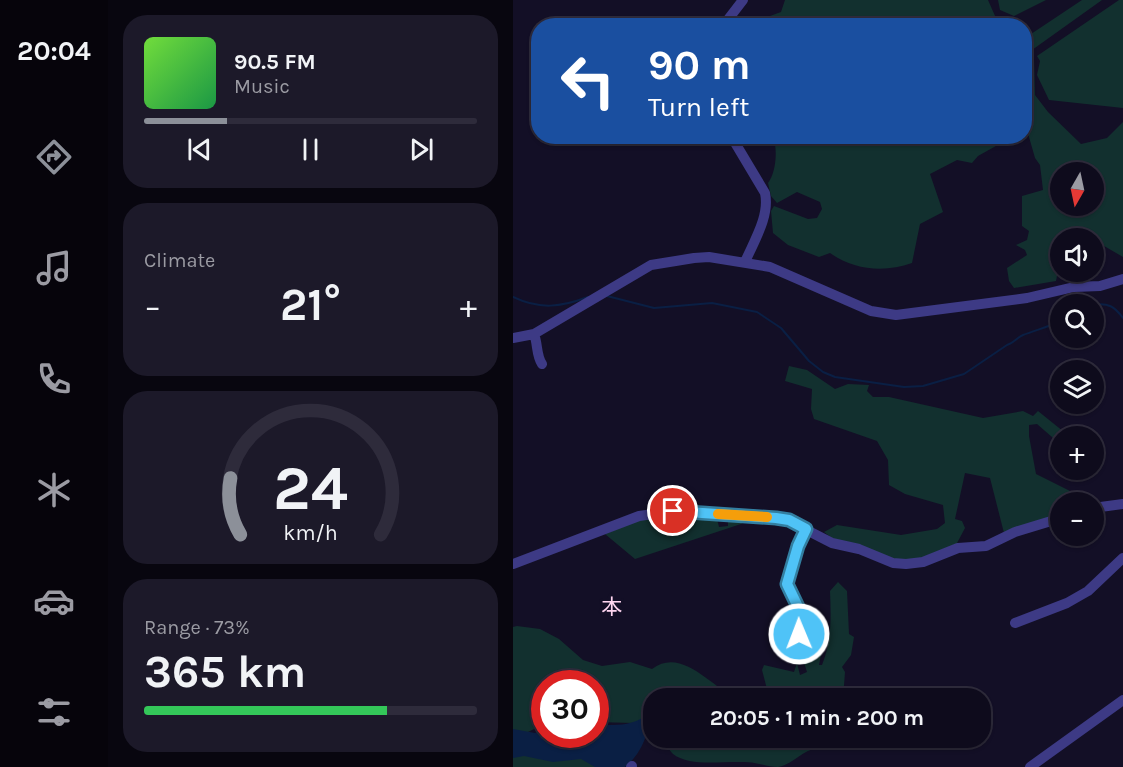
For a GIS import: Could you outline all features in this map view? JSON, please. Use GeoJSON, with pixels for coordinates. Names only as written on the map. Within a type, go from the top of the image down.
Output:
{"type":"FeatureCollection","features":[{"type":"Feature","properties":{"kind":"street"},"geometry":{"type":"LineString","coordinates":[[729,18],[743,0]]}},
{"type":"Feature","properties":{"kind":"street"},"geometry":{"type":"LineString","coordinates":[[736,144],[765,193],[767,204],[745,262]]}},
{"type":"Feature","properties":{"kind":"street"},"geometry":{"type":"LineString","coordinates":[[513,338],[534,334],[651,265],[701,257],[770,267],[871,311],[896,315],[1027,298],[1074,287],[1100,286],[1123,279]]}},
{"type":"Feature","properties":{"kind":"street"},"geometry":{"type":"LineString","coordinates":[[534,334],[538,344],[537,357]]}},
{"type":"Feature","properties":{"kind":"street"},"geometry":{"type":"LineString","coordinates":[[1104,507],[1123,504]]}},
{"type":"Feature","properties":{"kind":"street"},"geometry":{"type":"LineString","coordinates":[[513,564],[655,512],[756,515],[789,520],[832,543],[859,549],[893,563],[906,564],[923,562],[958,548],[986,546],[1015,532],[1050,521]]}},
{"type":"Feature","properties":{"kind":"street"},"geometry":{"type":"LineString","coordinates":[[797,648],[800,611],[787,584],[798,546],[806,529]]}},
{"type":"Feature","properties":{"kind":"street"},"geometry":{"type":"LineString","coordinates":[[1015,623],[1067,603],[1088,591],[1123,558]]}},
{"type":"Feature","properties":{"kind":"street"},"geometry":{"type":"LineString","coordinates":[[1030,767],[1123,700]]}},
{"type":"Feature","properties":{"kind":"green space"},"geometry":{"type":"Polygon","coordinates":[[[785,0],[988,0],[996,18],[770,18],[781,12],[785,0]]]}},
{"type":"Feature","properties":{"kind":"green space"},"geometry":{"type":"Polygon","coordinates":[[[998,0],[1046,0],[1014,16],[1000,10],[998,0]]]}},
{"type":"Feature","properties":{"kind":"green space"},"geometry":{"type":"Polygon","coordinates":[[[1082,0],[1102,0],[1032,50],[1032,33],[1082,0]]]}},
{"type":"Feature","properties":{"kind":"green space"},"geometry":{"type":"Polygon","coordinates":[[[1119,0],[1123,0],[1123,108],[1049,100],[1037,75],[1040,61],[1037,56],[1119,0]]]}},
{"type":"Feature","properties":{"kind":"green space"},"geometry":{"type":"Polygon","coordinates":[[[1034,59],[1035,95],[1048,112],[1081,144],[1107,138],[1123,122],[1123,257],[1104,246],[1104,228],[1050,228],[1050,282],[1014,288],[1009,281],[1007,268],[1027,255],[1025,250],[1016,245],[1027,240],[1029,231],[1022,226],[1022,196],[1043,190],[1040,165],[1035,158],[1031,144],[1032,61],[1034,59]]]}},
{"type":"Feature","properties":{"kind":"green space"},"geometry":{"type":"Polygon","coordinates":[[[774,144],[999,144],[978,156],[972,163],[957,160],[930,174],[943,212],[920,224],[912,263],[880,269],[849,263],[830,253],[819,257],[788,245],[773,233],[771,211],[774,206],[808,219],[817,218],[822,209],[820,202],[797,192],[777,203],[771,196],[768,183],[773,173],[774,144]]]}},
{"type":"Feature","properties":{"kind":"green space"},"geometry":{"type":"Polygon","coordinates":[[[789,366],[807,370],[835,389],[848,384],[869,385],[867,391],[873,397],[889,397],[983,418],[1023,411],[1033,416],[1038,411],[1057,426],[1050,426],[1050,435],[1037,424],[1029,425],[1036,474],[1071,492],[1050,492],[1050,517],[1004,533],[990,478],[965,473],[955,519],[962,521],[965,528],[956,545],[923,559],[898,560],[832,538],[824,532],[837,525],[901,535],[937,529],[945,523],[943,505],[905,494],[889,485],[888,460],[877,441],[814,419],[811,409],[812,389],[785,381],[789,366]]]}},
{"type":"Feature","properties":{"kind":"green space"},"geometry":{"type":"Polygon","coordinates":[[[673,514],[717,519],[719,527],[728,526],[728,521],[745,521],[635,559],[605,534],[642,519],[673,514]]]}},
{"type":"Feature","properties":{"kind":"green space"},"geometry":{"type":"Polygon","coordinates":[[[838,582],[847,591],[849,634],[854,637],[851,655],[842,667],[845,672],[844,688],[767,688],[762,670],[764,665],[794,672],[797,663],[800,675],[807,672],[801,653],[804,619],[807,616],[812,622],[815,649],[822,650],[819,665],[822,665],[829,638],[830,591],[838,582]]]}},
{"type":"Feature","properties":{"kind":"green space"},"geometry":{"type":"Polygon","coordinates":[[[513,627],[540,629],[559,639],[583,660],[602,666],[630,662],[652,669],[663,663],[674,662],[686,665],[720,688],[643,688],[643,720],[633,723],[609,722],[609,670],[531,670],[531,730],[513,732],[513,627]]]}},
{"type":"Feature","properties":{"kind":"green space"},"geometry":{"type":"Polygon","coordinates":[[[513,746],[561,749],[604,767],[513,767],[513,746]]]}},
{"type":"Feature","properties":{"kind":"green space"},"geometry":{"type":"Polygon","coordinates":[[[669,748],[817,748],[778,767],[749,762],[688,761],[673,754],[669,748]]]}},
{"type":"Feature","properties":{"kind":"water"},"geometry":{"type":"Polygon","coordinates":[[[643,717],[643,743],[636,756],[625,767],[595,767],[581,759],[553,762],[524,756],[513,758],[513,729],[531,732],[531,748],[609,748],[609,725],[643,717]]]}},
{"type":"Feature","properties":{"kind":"waterway"},"geometry":{"type":"LineString","coordinates":[[607,296],[654,308],[712,303],[757,312],[781,328],[809,361],[823,372],[835,377],[904,387],[923,386],[964,374],[1021,336],[1050,325]]}},
{"type":"Feature","properties":{"kind":"waterway"},"geometry":{"type":"LineString","coordinates":[[513,297],[532,304],[551,306],[588,297]]}},
{"type":"Feature","properties":{"kind":"waterway"},"geometry":{"type":"LineString","coordinates":[[1104,304],[1111,306],[1123,318]]}},
{"type":"Feature","properties":{"kind":"slow traffic"},"geometry":{"type":"LineString","coordinates":[[718,514],[767,517]]}},
{"type":"Feature","properties":{"kind":"district","name":"本"},"geometry":{"type":"Point","coordinates":[612,607]}},
{"type":"Feature","properties":{"kind":"route"},"geometry":{"type":"LineString","coordinates":[[673,511],[756,515],[789,520],[806,529],[798,546],[787,584],[800,611],[799,634]]}}]}
